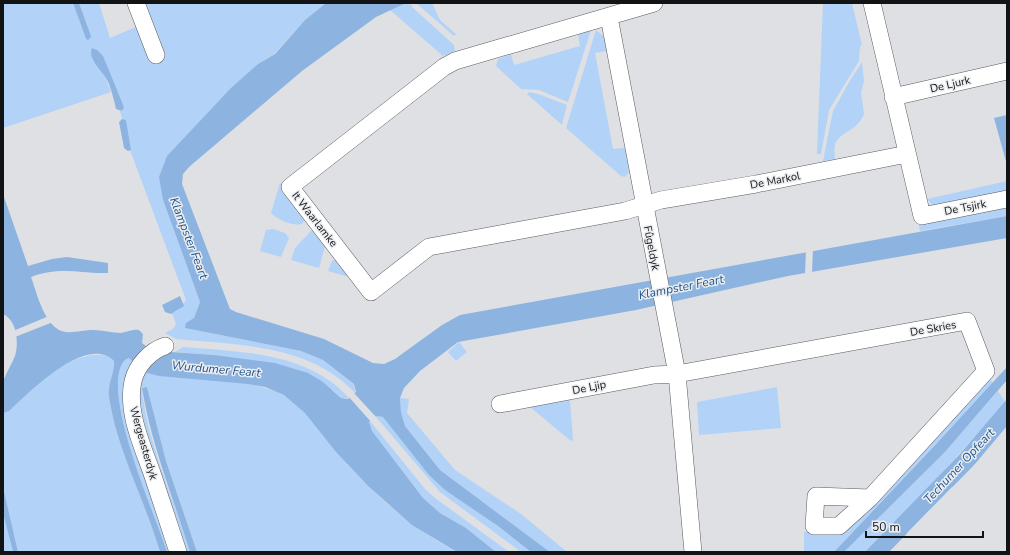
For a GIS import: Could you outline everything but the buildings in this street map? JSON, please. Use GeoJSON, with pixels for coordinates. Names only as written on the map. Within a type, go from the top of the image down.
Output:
{"type":"FeatureCollection","features":[{"type":"Feature","properties":{"kind":"street"},"geometry":{"type":"LineString","coordinates":[[136,3],[156,54]]}},
{"type":"Feature","properties":{"kind":"street"},"geometry":{"type":"LineString","coordinates":[[609,17],[654,3]]}},
{"type":"Feature","properties":{"kind":"street"},"geometry":{"type":"LineString","coordinates":[[872,3],[907,154]]}},
{"type":"Feature","properties":{"kind":"street","name":"It Waarlamke"},"geometry":{"type":"LineString","coordinates":[[609,17],[455,61],[444,67],[290,187],[372,292],[429,247],[625,211],[643,205]]}},
{"type":"Feature","properties":{"kind":"street","name":"Fûgeldyk"},"geometry":{"type":"LineString","coordinates":[[609,17],[643,205],[677,374],[693,552]]}},
{"type":"Feature","properties":{"kind":"street","name":"De Ljurk"},"geometry":{"type":"LineString","coordinates":[[893,97],[1007,71]]}},
{"type":"Feature","properties":{"kind":"street","name":"De Markol"},"geometry":{"type":"LineString","coordinates":[[643,205],[907,154]]}},
{"type":"Feature","properties":{"kind":"street","name":"De Tsjirk"},"geometry":{"type":"LineString","coordinates":[[907,154],[922,216],[1007,199]]}},
{"type":"Feature","properties":{"kind":"street","name":"De Skries"},"geometry":{"type":"LineString","coordinates":[[677,374],[967,321],[986,371],[870,498]]}},
{"type":"Feature","properties":{"kind":"street","name":"Wergeasterdyk"},"geometry":{"type":"LineString","coordinates":[[165,346],[146,358],[133,380],[133,411],[144,450],[178,552]]}},
{"type":"Feature","properties":{"kind":"street","name":"De Ljip"},"geometry":{"type":"LineString","coordinates":[[500,404],[654,375],[677,374]]}},
{"type":"Feature","properties":{"kind":"shaded area"},"geometry":{"type":"Polygon","coordinates":[[[3,3],[73,3],[86,39],[88,40],[90,33],[79,3],[99,3],[110,38],[138,26],[142,3],[326,3],[305,20],[274,54],[258,64],[163,200],[200,302],[194,318],[185,328],[301,351],[323,360],[354,384],[355,393],[337,377],[317,365],[295,356],[248,346],[176,339],[165,333],[173,329],[176,324],[172,313],[177,311],[186,300],[130,150],[126,120],[122,119],[120,111],[122,111],[124,107],[117,92],[111,81],[92,59],[105,76],[111,92],[3,128],[3,3]]]}},
{"type":"Feature","properties":{"kind":"shaded area"},"geometry":{"type":"Polygon","coordinates":[[[406,3],[413,6],[412,7],[454,45],[455,51],[443,56],[390,10],[406,3]]]}},
{"type":"Feature","properties":{"kind":"shaded area"},"geometry":{"type":"Polygon","coordinates":[[[416,3],[432,3],[440,20],[456,34],[454,36],[416,3]]]}},
{"type":"Feature","properties":{"kind":"shaded area"},"geometry":{"type":"Polygon","coordinates":[[[823,3],[852,3],[862,45],[860,46],[859,61],[829,110],[821,154],[817,154],[823,3]]]}},
{"type":"Feature","properties":{"kind":"shaded area"},"geometry":{"type":"Polygon","coordinates":[[[591,30],[568,102],[539,90],[521,89],[496,66],[498,59],[511,54],[514,65],[580,46],[578,34],[591,30]]]}},
{"type":"Feature","properties":{"kind":"shaded area"},"geometry":{"type":"Polygon","coordinates":[[[596,30],[604,37],[607,51],[595,53],[613,149],[625,148],[629,172],[625,177],[621,176],[566,128],[596,30]]]}},
{"type":"Feature","properties":{"kind":"shaded area"},"geometry":{"type":"Polygon","coordinates":[[[862,62],[864,81],[861,93],[864,114],[860,122],[855,127],[839,137],[834,149],[835,159],[823,161],[833,111],[862,62]]]}},
{"type":"Feature","properties":{"kind":"shaded area"},"geometry":{"type":"Polygon","coordinates":[[[529,92],[567,105],[562,125],[527,94],[529,92]]]}},
{"type":"Feature","properties":{"kind":"shaded area"},"geometry":{"type":"Polygon","coordinates":[[[1007,181],[1007,194],[933,206],[927,199],[1007,181]]]}},
{"type":"Feature","properties":{"kind":"shaded area"},"geometry":{"type":"Polygon","coordinates":[[[280,183],[305,215],[305,220],[302,224],[285,222],[271,213],[280,183]]]}},
{"type":"Feature","properties":{"kind":"shaded area"},"geometry":{"type":"Polygon","coordinates":[[[1007,204],[1007,216],[920,231],[918,221],[1007,204]]]}},
{"type":"Feature","properties":{"kind":"shaded area"},"geometry":{"type":"Polygon","coordinates":[[[273,229],[285,233],[289,238],[281,257],[260,251],[266,230],[273,229]]]}},
{"type":"Feature","properties":{"kind":"shaded area"},"geometry":{"type":"Polygon","coordinates":[[[311,231],[314,231],[325,246],[319,268],[291,260],[295,248],[311,231]]]}},
{"type":"Feature","properties":{"kind":"shaded area"},"geometry":{"type":"Polygon","coordinates":[[[336,260],[353,278],[328,271],[332,261],[336,260]]]}},
{"type":"Feature","properties":{"kind":"shaded area"},"geometry":{"type":"Polygon","coordinates":[[[459,342],[467,352],[456,361],[448,352],[459,342]]]}},
{"type":"Feature","properties":{"kind":"shaded area"},"geometry":{"type":"Polygon","coordinates":[[[183,347],[250,353],[294,363],[314,371],[332,383],[349,398],[341,398],[333,390],[214,355],[175,352],[183,347]]]}},
{"type":"Feature","properties":{"kind":"shaded area"},"geometry":{"type":"Polygon","coordinates":[[[92,355],[107,356],[114,361],[109,392],[113,417],[118,437],[160,552],[18,552],[3,487],[3,413],[55,370],[79,358],[92,355]]]}},
{"type":"Feature","properties":{"kind":"shaded area"},"geometry":{"type":"Polygon","coordinates":[[[129,358],[134,361],[128,384],[175,552],[167,552],[142,483],[124,424],[119,397],[119,375],[125,360],[129,358]]]}},
{"type":"Feature","properties":{"kind":"shaded area"},"geometry":{"type":"Polygon","coordinates":[[[144,372],[233,381],[268,389],[282,394],[305,412],[349,466],[392,508],[423,531],[457,552],[197,552],[166,461],[147,387],[142,388],[149,428],[155,449],[190,552],[183,552],[137,409],[138,381],[144,372]]]}},
{"type":"Feature","properties":{"kind":"shaded area"},"geometry":{"type":"Polygon","coordinates":[[[989,378],[993,383],[834,552],[804,552],[804,532],[835,533],[989,378]]]}},
{"type":"Feature","properties":{"kind":"shaded area"},"geometry":{"type":"Polygon","coordinates":[[[777,387],[781,428],[699,435],[697,402],[777,387]]]}},
{"type":"Feature","properties":{"kind":"shaded area"},"geometry":{"type":"Polygon","coordinates":[[[998,391],[1005,402],[919,497],[865,552],[844,552],[945,452],[998,391]]]}},
{"type":"Feature","properties":{"kind":"shaded area"},"geometry":{"type":"Polygon","coordinates":[[[400,398],[409,399],[407,413],[455,470],[521,514],[567,552],[550,552],[440,470],[405,426],[401,412],[400,398]]]}},
{"type":"Feature","properties":{"kind":"shaded area"},"geometry":{"type":"Polygon","coordinates":[[[570,400],[573,440],[571,441],[530,407],[570,400]]]}},
{"type":"Feature","properties":{"kind":"shaded area"},"geometry":{"type":"Polygon","coordinates":[[[376,417],[383,417],[498,526],[531,552],[521,552],[440,492],[376,417]]]}},
{"type":"Feature","properties":{"kind":"shaded area"},"geometry":{"type":"Polygon","coordinates":[[[370,421],[425,489],[509,552],[496,552],[466,528],[440,513],[423,498],[369,427],[370,421]]]}},
{"type":"Feature","properties":{"kind":"shaded area"},"geometry":{"type":"Polygon","coordinates":[[[3,513],[13,552],[3,552],[3,513]]]}},
{"type":"Feature","properties":{"kind":"water"},"geometry":{"type":"Polygon","coordinates":[[[73,3],[79,3],[91,37],[88,40],[86,39],[73,3]]]}},
{"type":"Feature","properties":{"kind":"water"},"geometry":{"type":"Polygon","coordinates":[[[326,3],[406,3],[376,17],[302,71],[189,167],[183,174],[182,184],[230,309],[324,339],[373,363],[384,364],[395,359],[442,325],[460,315],[1007,216],[1007,238],[788,276],[636,310],[458,342],[420,371],[404,388],[400,398],[401,412],[405,426],[440,470],[550,552],[531,552],[498,526],[445,490],[429,475],[383,417],[377,416],[369,422],[372,431],[423,498],[440,513],[466,528],[496,552],[457,552],[412,525],[368,486],[336,452],[305,413],[284,395],[265,387],[248,384],[159,376],[144,372],[129,358],[125,360],[119,375],[119,397],[124,424],[132,453],[167,552],[160,552],[118,437],[113,417],[109,392],[114,361],[103,354],[89,354],[74,360],[43,380],[9,411],[3,413],[3,382],[15,356],[17,339],[14,326],[8,317],[3,314],[3,194],[28,266],[52,259],[67,257],[108,263],[108,273],[61,271],[31,277],[39,301],[47,318],[59,330],[69,332],[100,330],[121,333],[139,330],[143,334],[142,343],[146,346],[143,350],[214,355],[275,363],[308,373],[323,382],[341,398],[348,399],[356,392],[354,384],[323,360],[301,351],[185,328],[186,323],[194,318],[200,302],[163,200],[159,177],[167,156],[231,88],[258,64],[275,54],[305,20],[326,3]]]}},
{"type":"Feature","properties":{"kind":"water"},"geometry":{"type":"Polygon","coordinates":[[[92,48],[97,50],[103,56],[124,107],[122,111],[116,109],[109,84],[92,57],[92,48]]]}},
{"type":"Feature","properties":{"kind":"water"},"geometry":{"type":"Polygon","coordinates":[[[1007,115],[1007,165],[994,118],[1007,115]]]}},
{"type":"Feature","properties":{"kind":"water"},"geometry":{"type":"Polygon","coordinates":[[[122,119],[126,120],[131,150],[128,151],[124,148],[119,122],[122,119]]]}},
{"type":"Feature","properties":{"kind":"water"},"geometry":{"type":"Polygon","coordinates":[[[180,296],[184,306],[171,314],[165,312],[162,305],[180,296]]]}},
{"type":"Feature","properties":{"kind":"water"},"geometry":{"type":"Polygon","coordinates":[[[1007,367],[1007,380],[945,452],[844,552],[834,552],[937,443],[1007,367]]]}},
{"type":"Feature","properties":{"kind":"water"},"geometry":{"type":"Polygon","coordinates":[[[147,387],[166,461],[197,552],[190,552],[163,470],[146,409],[142,388],[147,387]]]}},
{"type":"Feature","properties":{"kind":"water","name":"Techumer Opfeart"},"geometry":{"type":"Polygon","coordinates":[[[1007,399],[1007,426],[975,464],[889,552],[865,552],[959,455],[1007,399]]]}},
{"type":"Feature","properties":{"kind":"water"},"geometry":{"type":"Polygon","coordinates":[[[3,487],[18,552],[13,552],[3,513],[3,487]]]}},
{"type":"Feature","properties":{"kind":"pier"},"geometry":{"type":"Polygon","coordinates":[[[813,248],[812,273],[805,275],[806,249],[813,248]]]}},
{"type":"Feature","properties":{"kind":"pier"},"geometry":{"type":"Polygon","coordinates":[[[49,316],[53,322],[15,337],[13,331],[49,316]]]}},
{"type":"Feature","properties":{"kind":"pier"},"geometry":{"type":"Polygon","coordinates":[[[353,392],[377,418],[372,423],[348,396],[353,392]]]}},
{"type":"Feature","properties":{"kind":"pier"},"geometry":{"type":"Polygon","coordinates":[[[952,487],[954,489],[909,535],[907,533],[952,487]]]}},
{"type":"Feature","properties":{"kind":"water label","name":"Klampster Feart"},"geometry":{"type":"Point","coordinates":[189,238]}},
{"type":"Feature","properties":{"kind":"water label","name":"Klampster Feart"},"geometry":{"type":"Point","coordinates":[681,287]}},
{"type":"Feature","properties":{"kind":"water label","name":"Wurdumer Feart"},"geometry":{"type":"Point","coordinates":[216,369]}}]}
